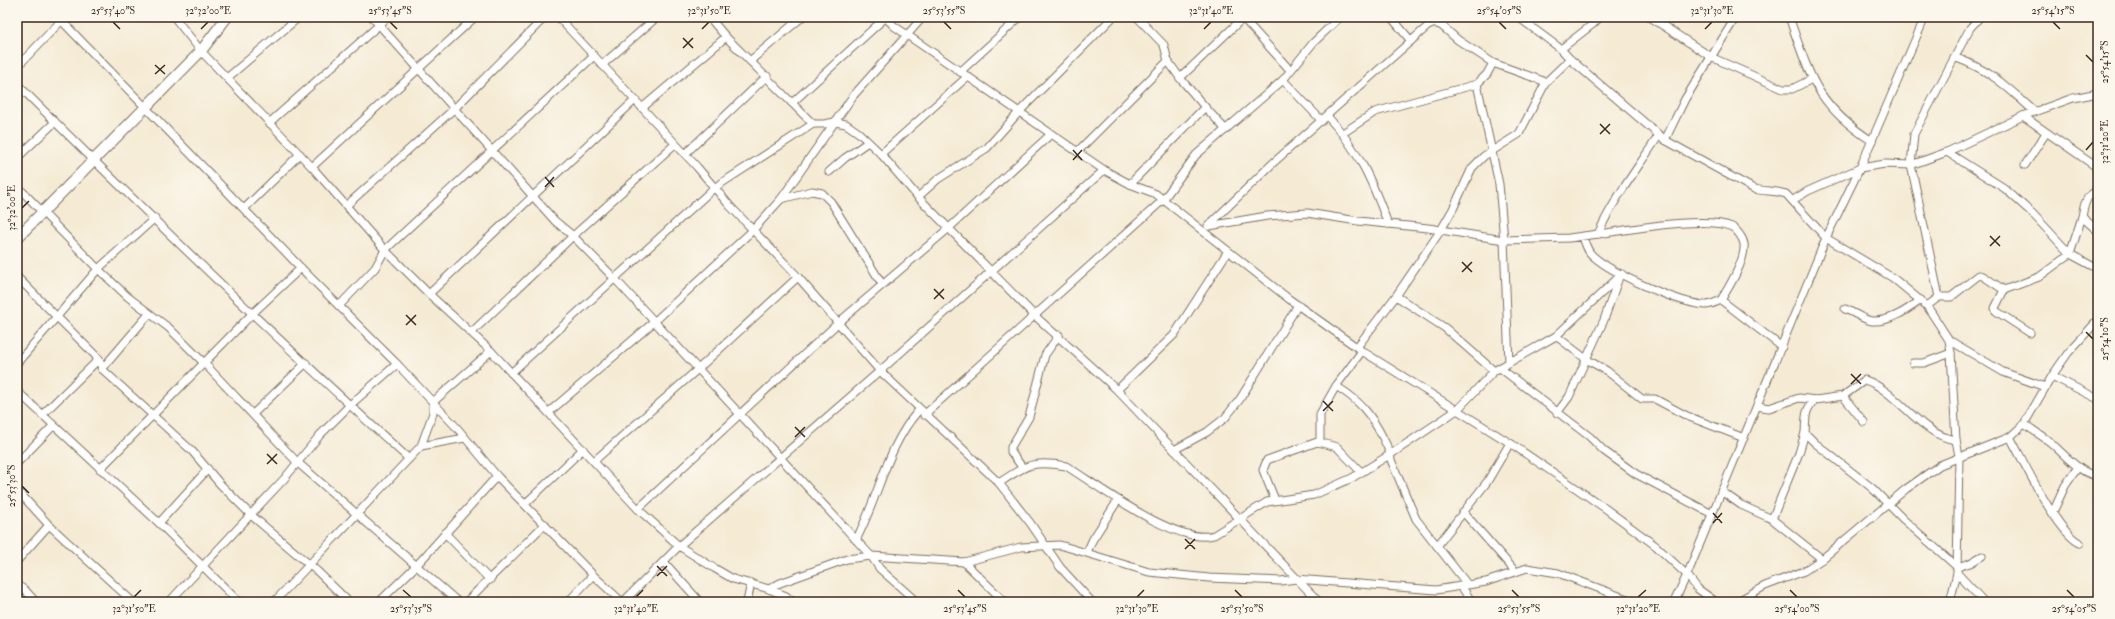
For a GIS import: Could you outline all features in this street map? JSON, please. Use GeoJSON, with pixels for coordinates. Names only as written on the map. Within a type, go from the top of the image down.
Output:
{"type":"FeatureCollection","features":[{"type":"Feature","properties":{"kind":"street"},"geometry":{"type":"LineString","coordinates":[[174,17],[201,51],[300,154],[347,205],[385,250],[429,294],[491,351],[638,508],[679,546],[733,579],[769,589],[786,596],[793,602]]}},
{"type":"Feature","properties":{"kind":"street"},"geometry":{"type":"LineString","coordinates":[[17,238],[94,162],[201,51],[227,17]]}},
{"type":"Feature","properties":{"kind":"street"},"geometry":{"type":"LineString","coordinates":[[227,78],[299,17]]}},
{"type":"Feature","properties":{"kind":"street"},"geometry":{"type":"LineString","coordinates":[[372,17],[555,221],[574,236],[615,279],[871,556],[880,569],[917,602]]}},
{"type":"Feature","properties":{"kind":"street"},"geometry":{"type":"LineString","coordinates":[[269,123],[388,17]]}},
{"type":"Feature","properties":{"kind":"street"},"geometry":{"type":"LineString","coordinates":[[312,167],[475,17]]}},
{"type":"Feature","properties":{"kind":"street"},"geometry":{"type":"LineString","coordinates":[[347,205],[455,108],[545,17]]}},
{"type":"Feature","properties":{"kind":"street"},"geometry":{"type":"LineString","coordinates":[[602,65],[657,17]]}},
{"type":"Feature","properties":{"kind":"street"},"geometry":{"type":"LineString","coordinates":[[750,61],[802,17]]}},
{"type":"Feature","properties":{"kind":"street"},"geometry":{"type":"LineString","coordinates":[[792,103],[886,17],[967,77],[1018,112],[1078,150],[1104,170],[1130,184],[1156,194],[1206,228],[1228,251],[1298,305],[1360,349],[1510,444],[1602,506],[1656,546],[1687,575],[1698,589],[1716,602]]}},
{"type":"Feature","properties":{"kind":"street"},"geometry":{"type":"LineString","coordinates":[[549,412],[654,322],[753,230],[781,199],[854,96],[907,34],[924,17]]}},
{"type":"Feature","properties":{"kind":"street"},"geometry":{"type":"LineString","coordinates":[[960,72],[1020,17]]}},
{"type":"Feature","properties":{"kind":"street"},"geometry":{"type":"LineString","coordinates":[[918,197],[938,179],[987,148],[1018,112],[1113,17]]}},
{"type":"Feature","properties":{"kind":"street"},"geometry":{"type":"LineString","coordinates":[[924,415],[1163,200],[1196,155],[1283,80],[1313,43],[1340,17]]}},
{"type":"Feature","properties":{"kind":"street"},"geometry":{"type":"LineString","coordinates":[[1391,17],[1411,41]]}},
{"type":"Feature","properties":{"kind":"street"},"geometry":{"type":"LineString","coordinates":[[1206,228],[1273,163],[1325,119],[1428,26],[1435,23],[1440,17]]}},
{"type":"Feature","properties":{"kind":"street"},"geometry":{"type":"LineString","coordinates":[[1518,17],[1561,49],[1570,59],[1662,138],[1754,189],[1764,192],[1780,192],[1793,200],[1826,238],[1893,278],[1927,306],[1949,340],[1956,440],[1959,456],[1957,570],[1950,602]]}},
{"type":"Feature","properties":{"kind":"street"},"geometry":{"type":"LineString","coordinates":[[1561,49],[1600,17]]}},
{"type":"Feature","properties":{"kind":"street"},"geometry":{"type":"LineString","coordinates":[[1650,17],[1711,57],[1787,90],[1812,79]]}},
{"type":"Feature","properties":{"kind":"street"},"geometry":{"type":"LineString","coordinates":[[1598,234],[1634,169],[1662,138],[1736,17]]}},
{"type":"Feature","properties":{"kind":"street"},"geometry":{"type":"LineString","coordinates":[[1789,17],[1812,79],[1826,103],[1851,128],[1872,141]]}},
{"type":"Feature","properties":{"kind":"street"},"geometry":{"type":"LineString","coordinates":[[1674,602],[1687,575],[1826,238],[1860,168],[1925,17]]}},
{"type":"Feature","properties":{"kind":"street"},"geometry":{"type":"LineString","coordinates":[[1939,297],[1911,165],[1914,134],[1954,56],[1970,28],[1980,17]]}},
{"type":"Feature","properties":{"kind":"street"},"geometry":{"type":"LineString","coordinates":[[561,18],[714,188],[798,277],[880,371],[924,415],[998,483],[1060,567],[1092,602]]}},
{"type":"Feature","properties":{"kind":"street"},"geometry":{"type":"LineString","coordinates":[[712,18],[726,37],[814,124]]}},
{"type":"Feature","properties":{"kind":"street"},"geometry":{"type":"LineString","coordinates":[[1140,18],[1164,45],[1168,62],[1180,78],[1226,130]]}},
{"type":"Feature","properties":{"kind":"street"},"geometry":{"type":"LineString","coordinates":[[1180,78],[1242,18],[1290,70]]}},
{"type":"Feature","properties":{"kind":"street"},"geometry":{"type":"LineString","coordinates":[[17,67],[60,19],[245,208],[301,268],[434,402],[497,476],[593,575],[623,602],[679,546],[880,371],[1104,170]]}},
{"type":"Feature","properties":{"kind":"street"},"geometry":{"type":"LineString","coordinates":[[1435,23],[1442,26],[1458,40],[1494,63],[1546,82]]}},
{"type":"Feature","properties":{"kind":"street"},"geometry":{"type":"LineString","coordinates":[[642,108],[726,37]]}},
{"type":"Feature","properties":{"kind":"street"},"geometry":{"type":"LineString","coordinates":[[339,306],[375,268],[385,250],[594,56]]}},
{"type":"Feature","properties":{"kind":"street"},"geometry":{"type":"LineString","coordinates":[[1954,56],[1977,65],[1998,78],[2035,112]]}},
{"type":"Feature","properties":{"kind":"street"},"geometry":{"type":"LineString","coordinates":[[1318,442],[1321,439],[1319,431],[1320,414],[1360,349],[1441,230],[1453,209],[1472,168],[1484,156],[1519,134],[1546,82],[1570,59]]}},
{"type":"Feature","properties":{"kind":"street"},"geometry":{"type":"LineString","coordinates":[[1078,150],[1168,62]]}},
{"type":"Feature","properties":{"kind":"street"},"geometry":{"type":"LineString","coordinates":[[1343,133],[1375,112],[1477,84],[1487,74],[1494,63]]}},
{"type":"Feature","properties":{"kind":"street"},"geometry":{"type":"LineString","coordinates":[[685,154],[767,76]]}},
{"type":"Feature","properties":{"kind":"street"},"geometry":{"type":"LineString","coordinates":[[881,154],[967,77]]}},
{"type":"Feature","properties":{"kind":"street"},"geometry":{"type":"LineString","coordinates":[[1283,80],[1325,119],[1343,133],[1372,180],[1388,224]]}},
{"type":"Feature","properties":{"kind":"street"},"geometry":{"type":"LineString","coordinates":[[17,84],[94,162],[155,218],[252,314],[409,459]]}},
{"type":"Feature","properties":{"kind":"street"},"geometry":{"type":"LineString","coordinates":[[1477,84],[1499,184],[1504,240],[1509,363]]}},
{"type":"Feature","properties":{"kind":"street"},"geometry":{"type":"LineString","coordinates":[[1793,200],[1808,190],[1860,168],[1885,164],[1911,165],[1947,152],[2023,116],[2073,98],[2094,94],[2098,99]]}},
{"type":"Feature","properties":{"kind":"street"},"geometry":{"type":"LineString","coordinates":[[429,294],[635,100]]}},
{"type":"Feature","properties":{"kind":"street"},"geometry":{"type":"LineString","coordinates":[[1130,184],[1205,107]]}},
{"type":"Feature","properties":{"kind":"street"},"geometry":{"type":"LineString","coordinates":[[2023,116],[2046,133],[2073,149],[2098,168]]}},
{"type":"Feature","properties":{"kind":"street"},"geometry":{"type":"LineString","coordinates":[[17,158],[55,122]]}},
{"type":"Feature","properties":{"kind":"street"},"geometry":{"type":"LineString","coordinates":[[511,373],[714,188],[814,124],[835,122],[846,124],[881,154],[918,197],[992,270],[1034,315],[1117,390],[1296,580],[1319,602]]}},
{"type":"Feature","properties":{"kind":"street"},"geometry":{"type":"LineString","coordinates":[[2026,165],[2046,133]]}},
{"type":"Feature","properties":{"kind":"street"},"geometry":{"type":"LineString","coordinates":[[638,508],[838,323],[949,228],[1052,134]]}},
{"type":"Feature","properties":{"kind":"street"},"geometry":{"type":"LineString","coordinates":[[829,172],[845,158],[868,142]]}},
{"type":"Feature","properties":{"kind":"street"},"geometry":{"type":"LineString","coordinates":[[472,332],[675,144]]}},
{"type":"Feature","properties":{"kind":"street"},"geometry":{"type":"LineString","coordinates":[[1947,152],[2004,188],[2032,213],[2070,254],[2098,269]]}},
{"type":"Feature","properties":{"kind":"street"},"geometry":{"type":"LineString","coordinates":[[245,208],[300,154]]}},
{"type":"Feature","properties":{"kind":"street"},"geometry":{"type":"LineString","coordinates":[[17,186],[98,269],[149,314],[169,328],[253,414],[297,462],[356,515],[417,565],[458,602]]}},
{"type":"Feature","properties":{"kind":"street"},"geometry":{"type":"LineString","coordinates":[[2030,333],[1996,311],[1995,308],[2004,290],[2039,277],[2070,254],[2082,218],[2084,206],[2088,197],[2098,189]]}},
{"type":"Feature","properties":{"kind":"street"},"geometry":{"type":"LineString","coordinates":[[781,199],[812,191],[822,193],[831,202],[882,284]]}},
{"type":"Feature","properties":{"kind":"street"},"geometry":{"type":"LineString","coordinates":[[1206,228],[1267,216],[1307,213],[1441,230],[1504,240],[1583,237],[1700,222],[1732,228],[1740,235],[1744,244],[1735,277],[1721,300],[1706,305],[1672,296],[1621,275],[1594,257],[1587,250],[1583,237]]}},
{"type":"Feature","properties":{"kind":"street"},"geometry":{"type":"LineString","coordinates":[[17,363],[55,317],[98,269],[155,218]]}},
{"type":"Feature","properties":{"kind":"street"},"geometry":{"type":"LineString","coordinates":[[2082,218],[2098,231]]}},
{"type":"Feature","properties":{"kind":"street"},"geometry":{"type":"LineString","coordinates":[[1117,390],[1174,335],[1228,251]]}},
{"type":"Feature","properties":{"kind":"street"},"geometry":{"type":"LineString","coordinates":[[100,469],[252,314],[301,268]]}},
{"type":"Feature","properties":{"kind":"street"},"geometry":{"type":"LineString","coordinates":[[998,483],[1022,468],[1038,464],[1066,466],[1160,525],[1197,536],[1207,537],[1214,535],[1267,502],[1314,495],[1361,472],[1391,454],[1456,410],[1497,370],[1556,336],[1621,275]]}},
{"type":"Feature","properties":{"kind":"street"},"geometry":{"type":"LineString","coordinates":[[1557,413],[1569,397],[1604,320],[1621,275]]}},
{"type":"Feature","properties":{"kind":"street"},"geometry":{"type":"LineString","coordinates":[[1927,306],[1939,297],[1951,297],[1979,275],[1983,276],[2004,290]]}},
{"type":"Feature","properties":{"kind":"street"},"geometry":{"type":"LineString","coordinates":[[17,277],[55,317],[99,359],[102,369],[192,451],[220,484],[251,515],[349,602]]}},
{"type":"Feature","properties":{"kind":"street"},"geometry":{"type":"LineString","coordinates":[[594,461],[698,370],[798,277]]}},
{"type":"Feature","properties":{"kind":"street"},"geometry":{"type":"LineString","coordinates":[[1396,296],[1445,328],[1497,370],[1590,437],[1604,451],[1636,474],[1712,514]]}},
{"type":"Feature","properties":{"kind":"street"},"geometry":{"type":"LineString","coordinates":[[1721,300],[1782,346]]}},
{"type":"Feature","properties":{"kind":"street"},"geometry":{"type":"LineString","coordinates":[[1845,309],[1871,321],[1888,318],[1902,313],[1921,300]]}},
{"type":"Feature","properties":{"kind":"street"},"geometry":{"type":"LineString","coordinates":[[1174,450],[1207,432],[1225,418],[1240,399],[1298,305]]}},
{"type":"Feature","properties":{"kind":"street"},"geometry":{"type":"LineString","coordinates":[[102,369],[149,314]]}},
{"type":"Feature","properties":{"kind":"street"},"geometry":{"type":"LineString","coordinates":[[1736,602],[1765,586],[1804,571],[1822,559],[1906,489],[1940,465],[1959,456],[2010,437],[2024,424],[2045,387],[2068,353],[2098,320]]}},
{"type":"Feature","properties":{"kind":"street"},"geometry":{"type":"LineString","coordinates":[[1022,468],[1011,452],[1011,447],[1029,417],[1045,355],[1059,336]]}},
{"type":"Feature","properties":{"kind":"street"},"geometry":{"type":"LineString","coordinates":[[1556,336],[1586,360],[1607,371],[1642,398],[1652,398],[1687,416],[1744,438]]}},
{"type":"Feature","properties":{"kind":"street"},"geometry":{"type":"LineString","coordinates":[[1949,340],[2003,372],[2045,387]]}},
{"type":"Feature","properties":{"kind":"street"},"geometry":{"type":"LineString","coordinates":[[274,602],[421,446],[429,429],[434,402],[491,351]]}},
{"type":"Feature","properties":{"kind":"street"},"geometry":{"type":"LineString","coordinates":[[1913,363],[1924,363],[1951,354]]}},
{"type":"Feature","properties":{"kind":"street"},"geometry":{"type":"LineString","coordinates":[[42,415],[99,359]]}},
{"type":"Feature","properties":{"kind":"street"},"geometry":{"type":"LineString","coordinates":[[253,414],[306,363]]}},
{"type":"Feature","properties":{"kind":"street"},"geometry":{"type":"LineString","coordinates":[[169,602],[284,480],[297,462],[350,405],[397,364]]}},
{"type":"Feature","properties":{"kind":"street"},"geometry":{"type":"LineString","coordinates":[[2052,376],[2098,399]]}},
{"type":"Feature","properties":{"kind":"street"},"geometry":{"type":"LineString","coordinates":[[1757,406],[1769,408],[1799,398],[1816,400],[1843,396],[1865,380],[1875,384],[1923,423],[1944,436],[1956,440]]}},
{"type":"Feature","properties":{"kind":"street"},"geometry":{"type":"LineString","coordinates":[[1336,386],[1363,406],[1375,421],[1391,454],[1391,460],[1416,519],[1438,546],[1464,585],[1472,602]]}},
{"type":"Feature","properties":{"kind":"street"},"geometry":{"type":"LineString","coordinates":[[17,391],[53,426],[159,522],[240,602]]}},
{"type":"Feature","properties":{"kind":"street"},"geometry":{"type":"LineString","coordinates":[[1843,396],[1864,422]]}},
{"type":"Feature","properties":{"kind":"street"},"geometry":{"type":"LineString","coordinates":[[1772,519],[1799,453],[1805,432],[1806,412],[1811,404],[1816,400]]}},
{"type":"Feature","properties":{"kind":"street"},"geometry":{"type":"LineString","coordinates":[[856,540],[867,518],[897,441],[906,425],[919,410]]}},
{"type":"Feature","properties":{"kind":"street"},"geometry":{"type":"LineString","coordinates":[[2024,424],[2049,442],[2078,467],[2089,474],[2098,475]]}},
{"type":"Feature","properties":{"kind":"street"},"geometry":{"type":"LineString","coordinates":[[17,463],[53,426]]}},
{"type":"Feature","properties":{"kind":"street"},"geometry":{"type":"LineString","coordinates":[[1805,432],[1820,447],[1849,468],[1957,570],[1984,602]]}},
{"type":"Feature","properties":{"kind":"street"},"geometry":{"type":"LineString","coordinates":[[2010,437],[2034,486],[2071,537],[2080,542]]}},
{"type":"Feature","properties":{"kind":"street"},"geometry":{"type":"LineString","coordinates":[[421,446],[465,438]]}},
{"type":"Feature","properties":{"kind":"street"},"geometry":{"type":"LineString","coordinates":[[1274,500],[1263,470],[1267,460],[1318,442],[1337,447],[1361,472]]}},
{"type":"Feature","properties":{"kind":"street"},"geometry":{"type":"LineString","coordinates":[[1438,546],[1487,482],[1510,444]]}},
{"type":"Feature","properties":{"kind":"street"},"geometry":{"type":"LineString","coordinates":[[525,504],[583,450]]}},
{"type":"Feature","properties":{"kind":"street"},"geometry":{"type":"LineString","coordinates":[[2053,512],[2065,486],[2078,467]]}},
{"type":"Feature","properties":{"kind":"street"},"geometry":{"type":"LineString","coordinates":[[159,522],[208,469]]}},
{"type":"Feature","properties":{"kind":"street"},"geometry":{"type":"LineString","coordinates":[[379,602],[417,565],[497,476]]}},
{"type":"Feature","properties":{"kind":"street"},"geometry":{"type":"LineString","coordinates":[[17,490],[49,525],[133,602]]}},
{"type":"Feature","properties":{"kind":"street"},"geometry":{"type":"LineString","coordinates":[[1721,491],[1741,505],[1772,519],[1822,559]]}},
{"type":"Feature","properties":{"kind":"street"},"geometry":{"type":"LineString","coordinates":[[1087,552],[1118,500]]}},
{"type":"Feature","properties":{"kind":"street"},"geometry":{"type":"LineString","coordinates":[[1464,513],[1515,571]]}},
{"type":"Feature","properties":{"kind":"street"},"geometry":{"type":"LineString","coordinates":[[466,602],[490,580],[545,524]]}},
{"type":"Feature","properties":{"kind":"street"},"geometry":{"type":"LineString","coordinates":[[17,561],[49,525]]}},
{"type":"Feature","properties":{"kind":"street"},"geometry":{"type":"LineString","coordinates":[[445,533],[490,580]]}},
{"type":"Feature","properties":{"kind":"street"},"geometry":{"type":"LineString","coordinates":[[769,589],[780,582],[847,559],[871,556],[964,562],[1021,547],[1060,545],[1087,552],[1121,565],[1149,572],[1209,578],[1281,581],[1296,580],[1436,590],[1501,578],[1515,571],[1527,568],[1558,573],[1635,602]]}},
{"type":"Feature","properties":{"kind":"street"},"geometry":{"type":"LineString","coordinates":[[1957,570],[1982,556]]}},
{"type":"Feature","properties":{"kind":"street"},"geometry":{"type":"LineString","coordinates":[[664,562],[700,602]]}},
{"type":"Feature","properties":{"kind":"street"},"geometry":{"type":"LineString","coordinates":[[964,562],[1005,602]]}},
{"type":"Feature","properties":{"kind":"street"},"geometry":{"type":"LineString","coordinates":[[568,602],[593,575]]}},
{"type":"Feature","properties":{"kind":"street"},"geometry":{"type":"LineString","coordinates":[[748,602],[751,583]]}},
{"type":"Feature","properties":{"kind":"street"},"geometry":{"type":"LineString","coordinates":[[17,585],[25,590],[36,602]]}}]}
